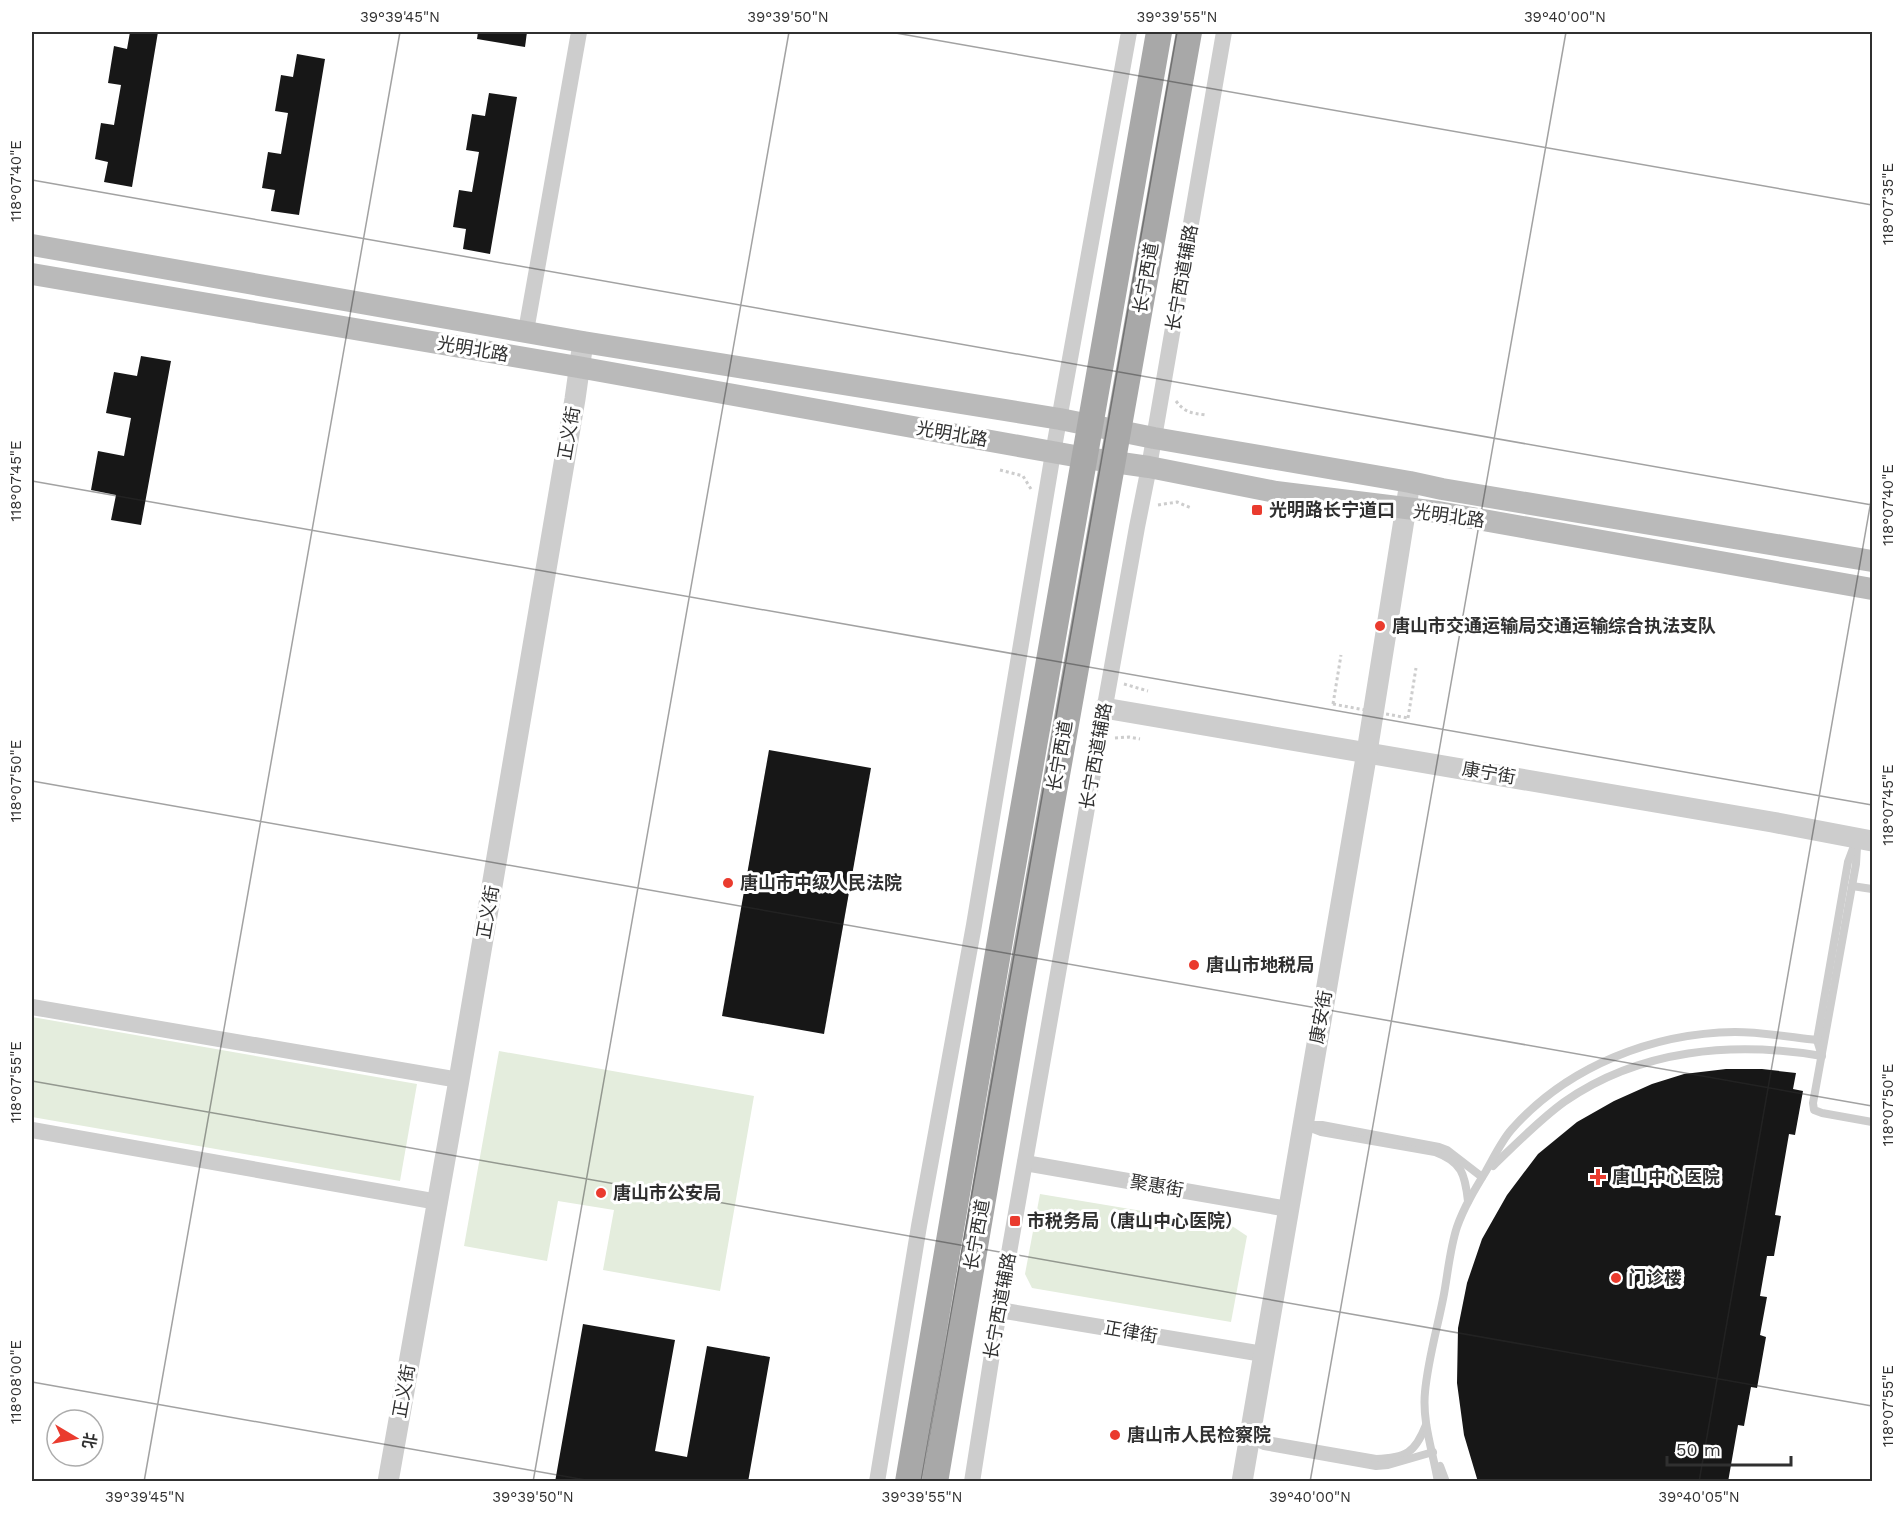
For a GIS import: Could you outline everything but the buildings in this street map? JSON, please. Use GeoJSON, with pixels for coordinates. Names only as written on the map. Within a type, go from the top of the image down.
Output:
{"type":"FeatureCollection","features":[{"type":"Feature","properties":{"kind":"main road","name":"长宁西道"},"geometry":{"type":"LineString","coordinates":[[908,1482],[1159,32]]}},
{"type":"Feature","properties":{"kind":"main road","name":"长宁西道"},"geometry":{"type":"LineString","coordinates":[[935,1482],[1015,1011],[1189,32]]}},
{"type":"Feature","properties":{"kind":"main road","name":"光明北路"},"geometry":{"type":"LineString","coordinates":[[32,245],[583,342],[1060,419],[1442,489],[1872,561]]}},
{"type":"Feature","properties":{"kind":"main road","name":"光明北路"},"geometry":{"type":"LineString","coordinates":[[32,274],[578,367],[1086,459],[1149,467],[1276,492],[1406,510],[1438,512],[1872,589]]}},
{"type":"Feature","properties":{"kind":"street"},"geometry":{"type":"LineString","coordinates":[[526,331],[579,32]]}},
{"type":"Feature","properties":{"kind":"street"},"geometry":{"type":"LineString","coordinates":[[877,1482],[1053,453],[1129,32]]}},
{"type":"Feature","properties":{"kind":"street","name":"长宁西道辅路"},"geometry":{"type":"LineString","coordinates":[[972,1482],[999,1310],[1224,32]]}},
{"type":"Feature","properties":{"kind":"street","name":"正义街"},"geometry":{"type":"LineString","coordinates":[[388,1482],[459,1080],[583,342]]}},
{"type":"Feature","properties":{"kind":"street","name":"康安街"},"geometry":{"type":"LineString","coordinates":[[1242,1482],[1367,752],[1410,482]]}},
{"type":"Feature","properties":{"kind":"street","name":"康宁街"},"geometry":{"type":"LineString","coordinates":[[1104,708],[1865,839]]}},
{"type":"Feature","properties":{"kind":"street"},"geometry":{"type":"LineString","coordinates":[[32,1006],[459,1080]]}},
{"type":"Feature","properties":{"kind":"street"},"geometry":{"type":"LineString","coordinates":[[32,1130],[438,1202]]}},
{"type":"Feature","properties":{"kind":"street","name":"聚惠街"},"geometry":{"type":"LineString","coordinates":[[1025,1163],[1288,1209]]}},
{"type":"Feature","properties":{"kind":"street","name":"正律街"},"geometry":{"type":"LineString","coordinates":[[999,1310],[1263,1354]]}},
{"type":"Feature","properties":{"kind":"lane"},"geometry":{"type":"LineString","coordinates":[[1865,839],[1856,864],[1813,1103],[1814,1110],[1822,1113],[1872,1122]]}},
{"type":"Feature","properties":{"kind":"lane"},"geometry":{"type":"LineString","coordinates":[[1822,1056],[1817,1040],[1848,862],[1865,839]]}},
{"type":"Feature","properties":{"kind":"lane"},"geometry":{"type":"LineString","coordinates":[[1852,886],[1872,889]]}},
{"type":"Feature","properties":{"kind":"lane"},"geometry":{"type":"LineString","coordinates":[[1438,1482],[1426,1425],[1425,1393],[1456,1228],[1468,1201],[1511,1130],[1536,1106],[1571,1080],[1616,1056],[1644,1046],[1707,1034],[1737,1032],[1817,1040]]}},
{"type":"Feature","properties":{"kind":"lane"},"geometry":{"type":"LineString","coordinates":[[1482,1177],[1538,1123],[1564,1103],[1592,1085],[1646,1062],[1709,1050],[1739,1048],[1786,1050],[1822,1056]]}},
{"type":"Feature","properties":{"kind":"lane"},"geometry":{"type":"LineString","coordinates":[[1302,1125],[1322,1125],[1439,1147],[1447,1150],[1482,1177]]}},
{"type":"Feature","properties":{"kind":"lane"},"geometry":{"type":"LineString","coordinates":[[1302,1125],[1321,1132],[1444,1155],[1461,1168],[1466,1181],[1468,1201]]}},
{"type":"Feature","properties":{"kind":"lane"},"geometry":{"type":"LineString","coordinates":[[1249,1439],[1388,1459],[1410,1453],[1420,1440],[1426,1425]]}},
{"type":"Feature","properties":{"kind":"lane"},"geometry":{"type":"LineString","coordinates":[[1249,1439],[1264,1446],[1376,1466],[1388,1465],[1433,1452]]}},
{"type":"Feature","properties":{"kind":"lane"},"geometry":{"type":"LineString","coordinates":[[1433,1452],[1446,1482]]}},
{"type":"Feature","properties":{"kind":"path"},"geometry":{"type":"LineString","coordinates":[[1164,381],[1182,409],[1206,415]]}},
{"type":"Feature","properties":{"kind":"path"},"geometry":{"type":"LineString","coordinates":[[999,470],[1023,476],[1044,511]]}},
{"type":"Feature","properties":{"kind":"path"},"geometry":{"type":"LineString","coordinates":[[1137,527],[1149,510],[1161,503],[1177,502],[1191,508]]}},
{"type":"Feature","properties":{"kind":"path"},"geometry":{"type":"LineString","coordinates":[[1341,655],[1333,704],[1408,718],[1416,668]]}},
{"type":"Feature","properties":{"kind":"path"},"geometry":{"type":"LineString","coordinates":[[1112,671],[1123,684],[1148,691]]}},
{"type":"Feature","properties":{"kind":"path"},"geometry":{"type":"LineString","coordinates":[[1098,745],[1115,738],[1140,739]]}},
{"type":"Feature","properties":{"kind":"green space"},"geometry":{"type":"Polygon","coordinates":[[[32,1017],[417,1084],[400,1181],[32,1117],[32,1017]]]}},
{"type":"Feature","properties":{"kind":"green space"},"geometry":{"type":"Polygon","coordinates":[[[499,1051],[754,1096],[720,1291],[603,1270],[614,1210],[558,1201],[547,1261],[464,1246],[499,1051]]]}},
{"type":"Feature","properties":{"kind":"green space"},"geometry":{"type":"Polygon","coordinates":[[[1040,1194],[1232,1226],[1247,1236],[1231,1322],[1032,1288],[1025,1274],[1040,1194]]]}},
{"type":"Feature","properties":{"kind":"place","name":"光明路长宁道口"},"geometry":{"type":"Point","coordinates":[1257,510]}},
{"type":"Feature","properties":{"kind":"place","name":"唐山市交通运输局交通运输综合执法支队"},"geometry":{"type":"Point","coordinates":[1380,626]}},
{"type":"Feature","properties":{"kind":"place","name":"唐山市中级人民法院"},"geometry":{"type":"Point","coordinates":[728,883]}},
{"type":"Feature","properties":{"kind":"place","name":"唐山市地税局"},"geometry":{"type":"Point","coordinates":[1194,965]}},
{"type":"Feature","properties":{"kind":"place","name":"唐山中心医院"},"geometry":{"type":"Point","coordinates":[1598,1177]}},
{"type":"Feature","properties":{"kind":"place","name":"唐山市公安局"},"geometry":{"type":"Point","coordinates":[601,1193]}},
{"type":"Feature","properties":{"kind":"place","name":"市税务局（唐山中心医院）"},"geometry":{"type":"Point","coordinates":[1015,1221]}},
{"type":"Feature","properties":{"kind":"place","name":"门诊楼"},"geometry":{"type":"Point","coordinates":[1616,1278]}},
{"type":"Feature","properties":{"kind":"place","name":"唐山市人民检察院"},"geometry":{"type":"Point","coordinates":[1115,1435]}}]}
